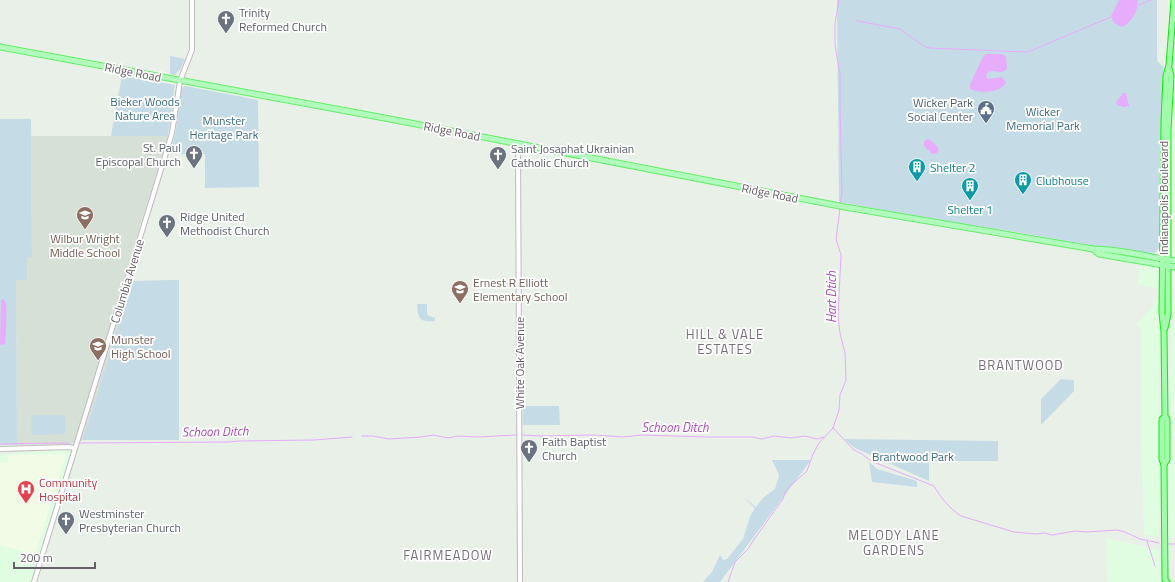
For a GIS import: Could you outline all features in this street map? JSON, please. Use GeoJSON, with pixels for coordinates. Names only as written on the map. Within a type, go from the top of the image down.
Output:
{"type":"FeatureCollection","features":[{"type":"Feature","properties":{"kind":"highway","name":"Indianapolis Boulevard"},"geometry":{"type":"LineString","coordinates":[[1165,581],[1164,464],[1162,460],[1162,419],[1164,417],[1164,332],[1162,313],[1166,266],[1164,121],[1166,76],[1169,65],[1174,0]]}},
{"type":"Feature","properties":{"kind":"main road","name":"Ridge Road"},"geometry":{"type":"LineString","coordinates":[[0,47],[844,207],[1093,250],[1100,249],[1175,261]]}},
{"type":"Feature","properties":{"kind":"main road","name":"Ridge Road"},"geometry":{"type":"LineString","coordinates":[[1093,250],[1099,254],[1175,267]]}},
{"type":"Feature","properties":{"kind":"street","name":"Columbia Avenue"},"geometry":{"type":"LineString","coordinates":[[34,582],[172,133],[180,81],[192,50],[192,0]]}},
{"type":"Feature","properties":{"kind":"street","name":"White Oak Avenue"},"geometry":{"type":"LineString","coordinates":[[518,144],[520,582]]}},
{"type":"Feature","properties":{"kind":"street"},"geometry":{"type":"LineString","coordinates":[[0,449],[74,448]]}},
{"type":"Feature","properties":{"kind":"shaded area"},"geometry":{"type":"Polygon","coordinates":[[[1119,0],[1138,0],[1134,16],[1126,25],[1122,27],[1114,23],[1111,16],[1119,0]]]}},
{"type":"Feature","properties":{"kind":"shaded area"},"geometry":{"type":"Polygon","coordinates":[[[1175,43],[1175,257],[1170,249],[1169,164],[1172,79],[1175,43]]]}},
{"type":"Feature","properties":{"kind":"shaded area"},"geometry":{"type":"Polygon","coordinates":[[[986,54],[1002,54],[1006,56],[1007,68],[1005,71],[989,72],[986,76],[988,79],[1002,77],[1006,82],[999,89],[990,92],[970,89],[970,84],[983,57],[986,54]]]}},
{"type":"Feature","properties":{"kind":"shaded area"},"geometry":{"type":"Polygon","coordinates":[[[1123,93],[1126,93],[1129,106],[1124,107],[1117,105],[1116,102],[1123,93]]]}},
{"type":"Feature","properties":{"kind":"shaded area","name":"Munster High School"},"geometry":{"type":"Polygon","coordinates":[[[31,136],[168,136],[124,278],[133,281],[179,280],[179,440],[83,440],[71,444],[17,445],[16,280],[27,280],[27,257],[32,257],[31,136]]]}},
{"type":"Feature","properties":{"kind":"shaded area"},"geometry":{"type":"Polygon","coordinates":[[[927,139],[937,147],[939,150],[937,153],[932,154],[924,146],[924,142],[927,139]]]}},
{"type":"Feature","properties":{"kind":"shaded area"},"geometry":{"type":"Polygon","coordinates":[[[1140,262],[1162,266],[1162,290],[1138,284],[1140,262]]]}},
{"type":"Feature","properties":{"kind":"shaded area"},"geometry":{"type":"Polygon","coordinates":[[[1173,297],[1175,298],[1175,436],[1171,436],[1169,434],[1173,297]]]}},
{"type":"Feature","properties":{"kind":"shaded area"},"geometry":{"type":"Polygon","coordinates":[[[3,299],[6,303],[6,337],[5,344],[0,345],[1,300],[3,299]]]}},
{"type":"Feature","properties":{"kind":"shaded area"},"geometry":{"type":"Polygon","coordinates":[[[1159,299],[1159,536],[1144,535],[1141,439],[1141,329],[1136,325],[1159,299]]]}},
{"type":"Feature","properties":{"kind":"shaded area"},"geometry":{"type":"Polygon","coordinates":[[[1168,440],[1175,440],[1175,538],[1165,538],[1165,464],[1168,440]]]}},
{"type":"Feature","properties":{"kind":"shaded area","name":"Community Hospital"},"geometry":{"type":"Polygon","coordinates":[[[74,448],[33,582],[0,582],[0,455],[74,448]]]}},
{"type":"Feature","properties":{"kind":"shaded area","name":"Community Hospital"},"geometry":{"type":"Polygon","coordinates":[[[66,454],[35,555],[0,545],[0,463],[8,463],[8,455],[66,454]]]}},
{"type":"Feature","properties":{"kind":"shaded area"},"geometry":{"type":"Polygon","coordinates":[[[1106,538],[1159,550],[1159,578],[1175,579],[1175,582],[1107,582],[1106,538]]]}},
{"type":"Feature","properties":{"kind":"green space","name":"Wicker Memorial Park"},"geometry":{"type":"Polygon","coordinates":[[[837,0],[1157,0],[1157,61],[1164,67],[1159,247],[1157,251],[1150,254],[1101,247],[839,202],[837,0]]]}},
{"type":"Feature","properties":{"kind":"green space"},"geometry":{"type":"Polygon","coordinates":[[[170,56],[185,59],[181,68],[175,75],[170,74],[170,56]]]}},
{"type":"Feature","properties":{"kind":"green space","name":"Bieker Woods Nature Area"},"geometry":{"type":"Polygon","coordinates":[[[122,75],[175,85],[168,136],[111,136],[122,75]]]}},
{"type":"Feature","properties":{"kind":"green space","name":"Munster Heritage Park"},"geometry":{"type":"Polygon","coordinates":[[[185,86],[258,100],[259,187],[205,188],[205,154],[170,154],[176,130],[181,89],[185,86]]]}},
{"type":"Feature","properties":{"kind":"green space"},"geometry":{"type":"Polygon","coordinates":[[[0,119],[31,119],[32,257],[27,257],[27,280],[16,280],[17,445],[0,445],[0,119]]]}},
{"type":"Feature","properties":{"kind":"green space"},"geometry":{"type":"Polygon","coordinates":[[[179,280],[179,440],[83,440],[133,281],[179,280]]]}},
{"type":"Feature","properties":{"kind":"green space"},"geometry":{"type":"Polygon","coordinates":[[[417,304],[427,304],[427,315],[435,318],[435,321],[426,321],[421,319],[418,314],[417,304]]]}},
{"type":"Feature","properties":{"kind":"green space"},"geometry":{"type":"Polygon","coordinates":[[[1061,379],[1074,380],[1074,391],[1041,425],[1041,399],[1061,379]]]}},
{"type":"Feature","properties":{"kind":"green space"},"geometry":{"type":"Polygon","coordinates":[[[523,406],[559,406],[560,425],[523,425],[523,406]]]}},
{"type":"Feature","properties":{"kind":"green space"},"geometry":{"type":"Polygon","coordinates":[[[31,415],[65,415],[65,434],[32,435],[31,415]]]}},
{"type":"Feature","properties":{"kind":"green space","name":"Brantwood Park"},"geometry":{"type":"Polygon","coordinates":[[[844,439],[998,441],[998,461],[929,461],[929,481],[855,448],[844,439]]]}},
{"type":"Feature","properties":{"kind":"green space"},"geometry":{"type":"Polygon","coordinates":[[[772,460],[811,460],[720,582],[703,582],[712,572],[720,555],[723,560],[727,559],[743,539],[750,517],[755,508],[743,497],[756,507],[763,498],[775,489],[779,475],[772,460]]]}},
{"type":"Feature","properties":{"kind":"green space"},"geometry":{"type":"Polygon","coordinates":[[[869,462],[877,469],[917,481],[917,487],[872,482],[869,462]]]}},
{"type":"Feature","properties":{"kind":"waterway","name":"Hart Dtich"},"geometry":{"type":"LineString","coordinates":[[839,0],[835,23],[835,45],[840,74],[842,193],[840,205]]}},
{"type":"Feature","properties":{"kind":"waterway"},"geometry":{"type":"LineString","coordinates":[[1138,5],[1151,0]]}},
{"type":"Feature","properties":{"kind":"waterway"},"geometry":{"type":"LineString","coordinates":[[857,21],[900,29],[925,47],[930,48],[1025,52],[1111,17]]}},
{"type":"Feature","properties":{"kind":"waterway","name":"Hart Dtich"},"geometry":{"type":"LineString","coordinates":[[728,582],[735,562],[748,549],[783,499],[789,487],[807,471],[819,443],[833,428],[839,410],[840,395],[846,380],[845,353],[838,317],[841,255],[836,239],[840,208]]}},
{"type":"Feature","properties":{"kind":"waterway"},"geometry":{"type":"LineString","coordinates":[[833,428],[854,450],[871,461],[934,486],[939,495],[961,516],[1014,532],[1036,534],[1044,533],[1052,535],[1075,531],[1086,532],[1117,530],[1140,539],[1159,543]]}},
{"type":"Feature","properties":{"kind":"waterway","name":"Schoon Ditch"},"geometry":{"type":"LineString","coordinates":[[362,436],[373,436],[389,439],[433,435],[448,438],[458,436],[477,437],[516,435]]}},
{"type":"Feature","properties":{"kind":"waterway","name":"Schoon Ditch"},"geometry":{"type":"LineString","coordinates":[[523,435],[593,435],[624,437],[641,435],[752,437],[762,439],[774,436],[791,438],[805,436],[817,439],[824,437]]}},
{"type":"Feature","properties":{"kind":"waterway","name":"Schoon Ditch"},"geometry":{"type":"LineString","coordinates":[[80,443],[228,442],[314,440],[352,437]]}},
{"type":"Feature","properties":{"kind":"waterway","name":"Schoon Ditch"},"geometry":{"type":"LineString","coordinates":[[0,444],[68,443]]}},
{"type":"Feature","properties":{"kind":"waterway"},"geometry":{"type":"LineString","coordinates":[[1147,541],[1155,566]]}},
{"type":"Feature","properties":{"kind":"waterway"},"geometry":{"type":"LineString","coordinates":[[1169,544],[1175,544]]}},
{"type":"Feature","properties":{"kind":"place","name":"Trinity Reformed Church"},"geometry":{"type":"Point","coordinates":[226,34]}},
{"type":"Feature","properties":{"kind":"place","name":"Wicker Park Social Center"},"geometry":{"type":"Point","coordinates":[986,124]}},
{"type":"Feature","properties":{"kind":"place","name":"St. Paul Episcopal Church"},"geometry":{"type":"Point","coordinates":[194,169]}},
{"type":"Feature","properties":{"kind":"place","name":"Saint Josaphat Ukrainian Catholic Church"},"geometry":{"type":"Point","coordinates":[498,170]}},
{"type":"Feature","properties":{"kind":"place","name":"Shelter 2"},"geometry":{"type":"Point","coordinates":[917,182]}},
{"type":"Feature","properties":{"kind":"place","name":"Clubhouse"},"geometry":{"type":"Point","coordinates":[1023,195]}},
{"type":"Feature","properties":{"kind":"place","name":"Shelter 1"},"geometry":{"type":"Point","coordinates":[970,201]}},
{"type":"Feature","properties":{"kind":"place","name":"Wilbur Wright Middle School"},"geometry":{"type":"Point","coordinates":[85,230]}},
{"type":"Feature","properties":{"kind":"place","name":"Ridge United Methodist Church"},"geometry":{"type":"Point","coordinates":[167,238]}},
{"type":"Feature","properties":{"kind":"place","name":"Ernest R Elliott Elementary School"},"geometry":{"type":"Point","coordinates":[460,304]}},
{"type":"Feature","properties":{"kind":"place","name":"Munster High School"},"geometry":{"type":"Point","coordinates":[98,361]}},
{"type":"Feature","properties":{"kind":"place","name":"Faith Baptist Church"},"geometry":{"type":"Point","coordinates":[529,463]}},
{"type":"Feature","properties":{"kind":"place","name":"Community Hospital"},"geometry":{"type":"Point","coordinates":[26,504]}},
{"type":"Feature","properties":{"kind":"place","name":"Westminster Presbyterian Church"},"geometry":{"type":"Point","coordinates":[66,535]}},
{"type":"Feature","properties":{"kind":"district","name":"HILL & VALE ESTATES"},"geometry":{"type":"Point","coordinates":[725,342]}},
{"type":"Feature","properties":{"kind":"district","name":"BRANTWOOD"},"geometry":{"type":"Point","coordinates":[1021,365]}},
{"type":"Feature","properties":{"kind":"district","name":"MELODY LANE GARDENS"},"geometry":{"type":"Point","coordinates":[894,542]}},
{"type":"Feature","properties":{"kind":"district","name":"FAIRMEADOW"},"geometry":{"type":"Point","coordinates":[448,555]}}]}
